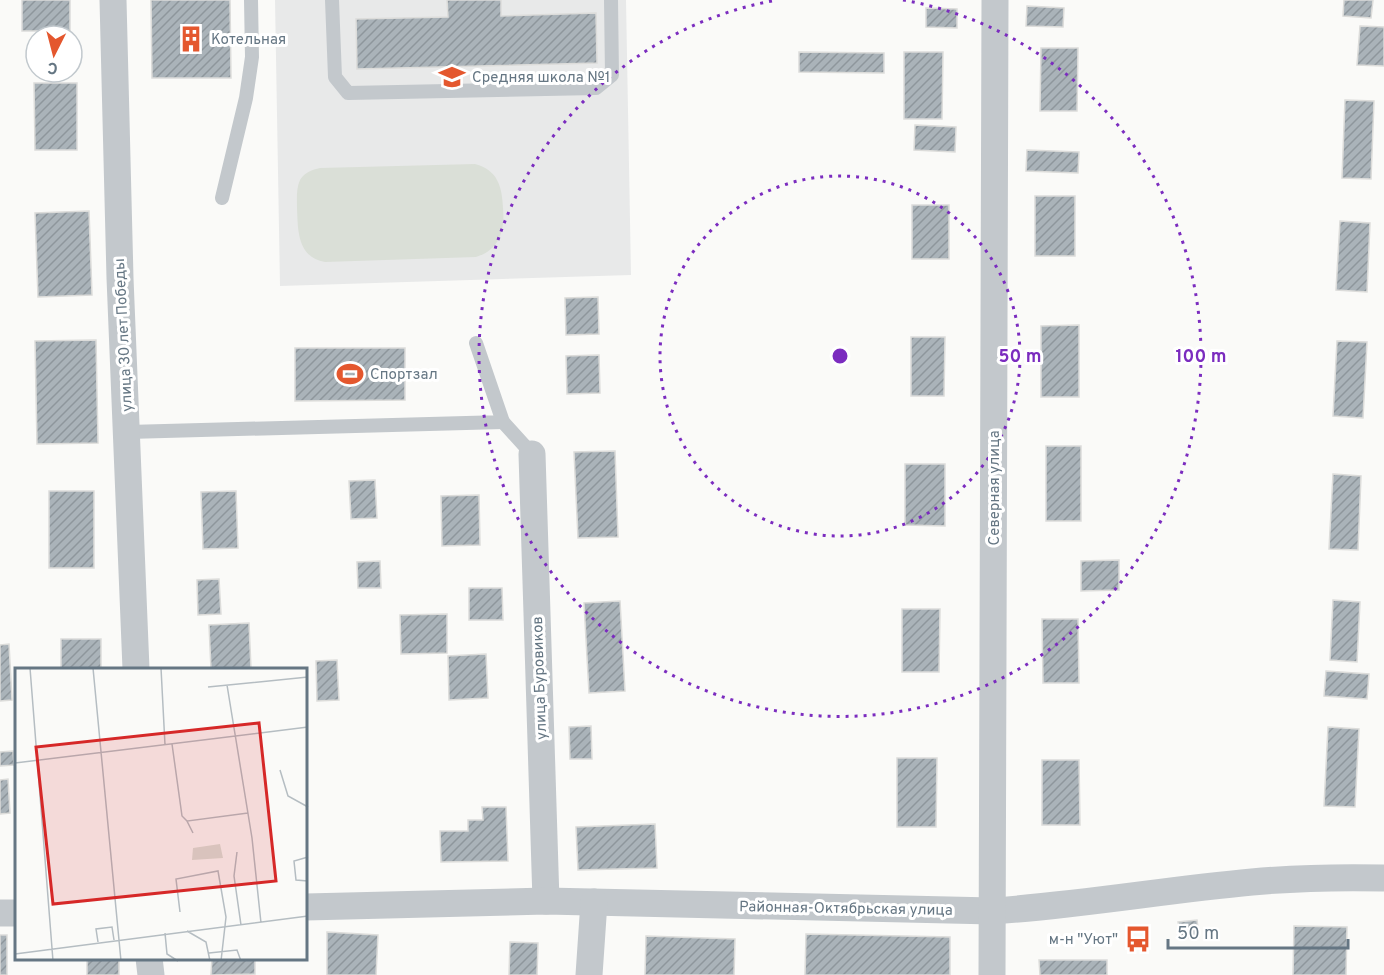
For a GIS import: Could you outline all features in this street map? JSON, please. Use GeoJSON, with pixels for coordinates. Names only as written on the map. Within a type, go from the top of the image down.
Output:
{"type":"FeatureCollection","features":[{"type":"Feature","properties":{"kind":"street","name":"улица 30 лет Победы"},"geometry":{"type":"LineString","coordinates":[[113,0],[120,278],[136,668]]}},
{"type":"Feature","properties":{"kind":"street","name":"Северная улица"},"geometry":{"type":"LineString","coordinates":[[992,975],[995,0]]}},
{"type":"Feature","properties":{"kind":"street","name":"улица Буровиков"},"geometry":{"type":"LineString","coordinates":[[532,454],[546,902]]}},
{"type":"Feature","properties":{"kind":"street","name":"Районная-Октябрьская улица"},"geometry":{"type":"LineString","coordinates":[[308,907],[594,902],[993,911],[1058,906],[1254,882],[1324,877],[1384,878]]}},
{"type":"Feature","properties":{"kind":"street"},"geometry":{"type":"LineString","coordinates":[[589,975],[594,902]]}},
{"type":"Feature","properties":{"kind":"street"},"geometry":{"type":"LineString","coordinates":[[0,913],[15,912]]}},
{"type":"Feature","properties":{"kind":"street"},"geometry":{"type":"LineString","coordinates":[[149,960],[151,975]]}},
{"type":"Feature","properties":{"kind":"lane"},"geometry":{"type":"LineString","coordinates":[[222,198],[246,98],[250,68],[251,0]]}},
{"type":"Feature","properties":{"kind":"lane"},"geometry":{"type":"LineString","coordinates":[[332,0],[335,77],[348,93],[596,88],[612,75],[611,0]]}},
{"type":"Feature","properties":{"kind":"lane"},"geometry":{"type":"LineString","coordinates":[[476,343],[503,422],[532,454]]}},
{"type":"Feature","properties":{"kind":"lane"},"geometry":{"type":"LineString","coordinates":[[128,432],[503,422]]}},
{"type":"Feature","properties":{"kind":"shaded area","name":"Средняя школа №1"},"geometry":{"type":"Polygon","coordinates":[[[275,0],[626,0],[631,275],[280,286],[275,0]]]}},
{"type":"Feature","properties":{"kind":"shaded area"},"geometry":{"type":"Polygon","coordinates":[[[475,164],[489,170],[494,175],[500,186],[502,200],[503,224],[499,238],[484,254],[476,257],[325,262],[309,255],[304,249],[299,233],[297,194],[300,180],[309,172],[320,168],[475,164]]]}},
{"type":"Feature","properties":{"kind":"building"},"geometry":{"type":"Polygon","coordinates":[[[22,0],[70,0],[70,24],[24,24],[24,31],[22,31],[22,0]]]}},
{"type":"Feature","properties":{"kind":"building","name":"Котельная"},"geometry":{"type":"Polygon","coordinates":[[[151,0],[230,0],[231,78],[152,78],[151,0]]]}},
{"type":"Feature","properties":{"kind":"building"},"geometry":{"type":"Polygon","coordinates":[[[447,0],[501,0],[501,16],[596,13],[597,63],[357,69],[356,19],[448,17],[447,0]]]}},
{"type":"Feature","properties":{"kind":"building"},"geometry":{"type":"Polygon","coordinates":[[[1344,0],[1373,0],[1371,18],[1343,16],[1344,0]]]}},
{"type":"Feature","properties":{"kind":"building"},"geometry":{"type":"Polygon","coordinates":[[[1027,6],[1064,8],[1063,27],[1026,26],[1027,6]]]}},
{"type":"Feature","properties":{"kind":"building"},"geometry":{"type":"Polygon","coordinates":[[[926,8],[957,9],[957,28],[926,27],[926,8]]]}},
{"type":"Feature","properties":{"kind":"building"},"geometry":{"type":"Polygon","coordinates":[[[1360,26],[1384,27],[1384,66],[1357,65],[1360,26]]]}},
{"type":"Feature","properties":{"kind":"building"},"geometry":{"type":"Polygon","coordinates":[[[1041,48],[1078,48],[1077,111],[1040,111],[1041,48]]]}},
{"type":"Feature","properties":{"kind":"building"},"geometry":{"type":"Polygon","coordinates":[[[799,52],[884,53],[884,73],[799,72],[799,52]]]}},
{"type":"Feature","properties":{"kind":"building"},"geometry":{"type":"Polygon","coordinates":[[[904,52],[943,52],[942,119],[904,119],[904,52]]]}},
{"type":"Feature","properties":{"kind":"building"},"geometry":{"type":"Polygon","coordinates":[[[34,84],[77,84],[77,150],[35,150],[34,84]]]}},
{"type":"Feature","properties":{"kind":"building"},"geometry":{"type":"Polygon","coordinates":[[[1345,100],[1374,101],[1371,179],[1342,178],[1345,100]]]}},
{"type":"Feature","properties":{"kind":"building"},"geometry":{"type":"Polygon","coordinates":[[[915,125],[956,127],[955,152],[914,150],[915,125]]]}},
{"type":"Feature","properties":{"kind":"building"},"geometry":{"type":"Polygon","coordinates":[[[1027,150],[1079,152],[1078,173],[1026,171],[1027,150]]]}},
{"type":"Feature","properties":{"kind":"building"},"geometry":{"type":"Polygon","coordinates":[[[1035,196],[1075,196],[1075,256],[1035,256],[1035,196]]]}},
{"type":"Feature","properties":{"kind":"building"},"geometry":{"type":"Polygon","coordinates":[[[912,205],[949,205],[949,259],[912,259],[912,205]]]}},
{"type":"Feature","properties":{"kind":"building"},"geometry":{"type":"Polygon","coordinates":[[[89,211],[92,295],[38,297],[35,213],[89,211]]]}},
{"type":"Feature","properties":{"kind":"building"},"geometry":{"type":"Polygon","coordinates":[[[1340,221],[1370,223],[1367,292],[1336,290],[1340,221]]]}},
{"type":"Feature","properties":{"kind":"building"},"geometry":{"type":"Polygon","coordinates":[[[598,297],[599,334],[566,335],[565,298],[598,297]]]}},
{"type":"Feature","properties":{"kind":"building"},"geometry":{"type":"Polygon","coordinates":[[[1079,325],[1079,397],[1041,397],[1041,326],[1079,325]]]}},
{"type":"Feature","properties":{"kind":"building"},"geometry":{"type":"Polygon","coordinates":[[[911,337],[945,337],[944,396],[911,396],[911,337]]]}},
{"type":"Feature","properties":{"kind":"building"},"geometry":{"type":"Polygon","coordinates":[[[96,340],[98,443],[37,444],[35,341],[96,340]]]}},
{"type":"Feature","properties":{"kind":"building"},"geometry":{"type":"Polygon","coordinates":[[[1337,341],[1367,342],[1363,418],[1333,416],[1337,341]]]}},
{"type":"Feature","properties":{"kind":"building","name":"Спортзал"},"geometry":{"type":"Polygon","coordinates":[[[295,348],[405,348],[405,400],[295,401],[295,348]]]}},
{"type":"Feature","properties":{"kind":"building"},"geometry":{"type":"Polygon","coordinates":[[[599,355],[600,393],[567,394],[566,356],[599,355]]]}},
{"type":"Feature","properties":{"kind":"building"},"geometry":{"type":"Polygon","coordinates":[[[1046,446],[1081,446],[1081,521],[1046,521],[1046,446]]]}},
{"type":"Feature","properties":{"kind":"building"},"geometry":{"type":"Polygon","coordinates":[[[615,451],[618,537],[578,538],[574,452],[615,451]]]}},
{"type":"Feature","properties":{"kind":"building"},"geometry":{"type":"Polygon","coordinates":[[[905,464],[945,464],[945,526],[905,525],[905,464]]]}},
{"type":"Feature","properties":{"kind":"building"},"geometry":{"type":"Polygon","coordinates":[[[1333,474],[1361,476],[1358,550],[1329,549],[1333,474]]]}},
{"type":"Feature","properties":{"kind":"building"},"geometry":{"type":"Polygon","coordinates":[[[375,480],[377,518],[351,519],[349,481],[375,480]]]}},
{"type":"Feature","properties":{"kind":"building"},"geometry":{"type":"Polygon","coordinates":[[[49,491],[94,491],[94,568],[49,568],[49,491]]]}},
{"type":"Feature","properties":{"kind":"building"},"geometry":{"type":"Polygon","coordinates":[[[236,491],[238,548],[203,549],[201,492],[236,491]]]}},
{"type":"Feature","properties":{"kind":"building"},"geometry":{"type":"Polygon","coordinates":[[[479,495],[480,545],[442,546],[441,496],[479,495]]]}},
{"type":"Feature","properties":{"kind":"building"},"geometry":{"type":"Polygon","coordinates":[[[1119,560],[1119,590],[1081,591],[1081,561],[1119,560]]]}},
{"type":"Feature","properties":{"kind":"building"},"geometry":{"type":"Polygon","coordinates":[[[380,561],[381,588],[358,588],[357,562],[380,561]]]}},
{"type":"Feature","properties":{"kind":"building"},"geometry":{"type":"Polygon","coordinates":[[[219,579],[221,614],[198,615],[197,580],[219,579]]]}},
{"type":"Feature","properties":{"kind":"building"},"geometry":{"type":"Polygon","coordinates":[[[469,588],[502,588],[503,620],[469,620],[469,588]]]}},
{"type":"Feature","properties":{"kind":"building"},"geometry":{"type":"Polygon","coordinates":[[[1333,600],[1360,602],[1357,662],[1330,660],[1333,600]]]}},
{"type":"Feature","properties":{"kind":"building"},"geometry":{"type":"Polygon","coordinates":[[[620,601],[625,691],[589,693],[584,603],[620,601]]]}},
{"type":"Feature","properties":{"kind":"building"},"geometry":{"type":"Polygon","coordinates":[[[902,609],[940,609],[939,672],[902,672],[902,609]]]}},
{"type":"Feature","properties":{"kind":"building"},"geometry":{"type":"Polygon","coordinates":[[[447,614],[447,653],[401,654],[400,615],[447,614]]]}},
{"type":"Feature","properties":{"kind":"building"},"geometry":{"type":"Polygon","coordinates":[[[1042,619],[1078,619],[1079,683],[1043,683],[1042,619]]]}},
{"type":"Feature","properties":{"kind":"building"},"geometry":{"type":"Polygon","coordinates":[[[249,623],[251,668],[211,668],[209,625],[249,623]]]}},
{"type":"Feature","properties":{"kind":"building"},"geometry":{"type":"Polygon","coordinates":[[[61,639],[101,639],[101,668],[61,668],[61,639]]]}},
{"type":"Feature","properties":{"kind":"building"},"geometry":{"type":"Polygon","coordinates":[[[9,644],[12,700],[0,701],[0,645],[9,644]]]}},
{"type":"Feature","properties":{"kind":"building"},"geometry":{"type":"Polygon","coordinates":[[[486,654],[488,698],[449,700],[448,656],[486,654]]]}},
{"type":"Feature","properties":{"kind":"building"},"geometry":{"type":"Polygon","coordinates":[[[337,660],[339,700],[317,701],[316,661],[337,660]]]}},
{"type":"Feature","properties":{"kind":"building"},"geometry":{"type":"Polygon","coordinates":[[[1326,671],[1369,674],[1367,699],[1324,696],[1326,671]]]}},
{"type":"Feature","properties":{"kind":"building"},"geometry":{"type":"Polygon","coordinates":[[[591,726],[592,759],[570,759],[569,727],[591,726]]]}},
{"type":"Feature","properties":{"kind":"building"},"geometry":{"type":"Polygon","coordinates":[[[1328,727],[1359,729],[1355,807],[1324,806],[1328,727]]]}},
{"type":"Feature","properties":{"kind":"building"},"geometry":{"type":"Polygon","coordinates":[[[13,751],[14,765],[0,766],[0,752],[13,751]]]}},
{"type":"Feature","properties":{"kind":"building"},"geometry":{"type":"Polygon","coordinates":[[[897,758],[937,758],[936,827],[897,827],[897,758]]]}},
{"type":"Feature","properties":{"kind":"building"},"geometry":{"type":"Polygon","coordinates":[[[1042,760],[1079,760],[1080,825],[1042,825],[1042,760]]]}},
{"type":"Feature","properties":{"kind":"building"},"geometry":{"type":"Polygon","coordinates":[[[8,779],[10,813],[0,814],[0,780],[8,779]]]}},
{"type":"Feature","properties":{"kind":"building"},"geometry":{"type":"Polygon","coordinates":[[[482,807],[506,807],[508,861],[441,862],[440,831],[468,831],[468,820],[483,820],[482,807]]]}},
{"type":"Feature","properties":{"kind":"building"},"geometry":{"type":"Polygon","coordinates":[[[655,824],[657,868],[578,870],[576,827],[655,824]]]}},
{"type":"Feature","properties":{"kind":"building"},"geometry":{"type":"Polygon","coordinates":[[[1197,920],[1199,937],[1180,938],[1178,922],[1197,920]]]}},
{"type":"Feature","properties":{"kind":"building"},"geometry":{"type":"Polygon","coordinates":[[[1294,926],[1347,927],[1346,975],[1293,975],[1294,926]]]}},
{"type":"Feature","properties":{"kind":"building"},"geometry":{"type":"Polygon","coordinates":[[[327,932],[378,935],[376,975],[327,975],[327,932]]]}},
{"type":"Feature","properties":{"kind":"building"},"geometry":{"type":"Polygon","coordinates":[[[806,934],[950,937],[950,975],[805,975],[806,934]]]}},
{"type":"Feature","properties":{"kind":"building"},"geometry":{"type":"Polygon","coordinates":[[[0,935],[7,935],[7,975],[0,975],[0,935]]]}},
{"type":"Feature","properties":{"kind":"building"},"geometry":{"type":"Polygon","coordinates":[[[646,936],[735,939],[734,975],[645,975],[646,936]]]}},
{"type":"Feature","properties":{"kind":"building"},"geometry":{"type":"Polygon","coordinates":[[[510,942],[538,943],[537,975],[509,975],[510,942]]]}},
{"type":"Feature","properties":{"kind":"building"},"geometry":{"type":"Polygon","coordinates":[[[87,960],[119,960],[119,975],[87,975],[87,960]]]}},
{"type":"Feature","properties":{"kind":"building"},"geometry":{"type":"Polygon","coordinates":[[[212,960],[255,960],[255,974],[211,975],[212,960]]]}},
{"type":"Feature","properties":{"kind":"building"},"geometry":{"type":"Polygon","coordinates":[[[1039,960],[1107,960],[1107,975],[1040,975],[1039,960]]]}},
{"type":"Feature","properties":{"kind":"place","name":"Котельная"},"geometry":{"type":"Point","coordinates":[191,39]}},
{"type":"Feature","properties":{"kind":"place","name":"Средняя школа №1"},"geometry":{"type":"Point","coordinates":[452,77]}},
{"type":"Feature","properties":{"kind":"place","name":"Спортзал"},"geometry":{"type":"Point","coordinates":[350,374]}},
{"type":"Feature","properties":{"kind":"place","name":"м-н \"Уют\""},"geometry":{"type":"Point","coordinates":[1138,939]}}]}
